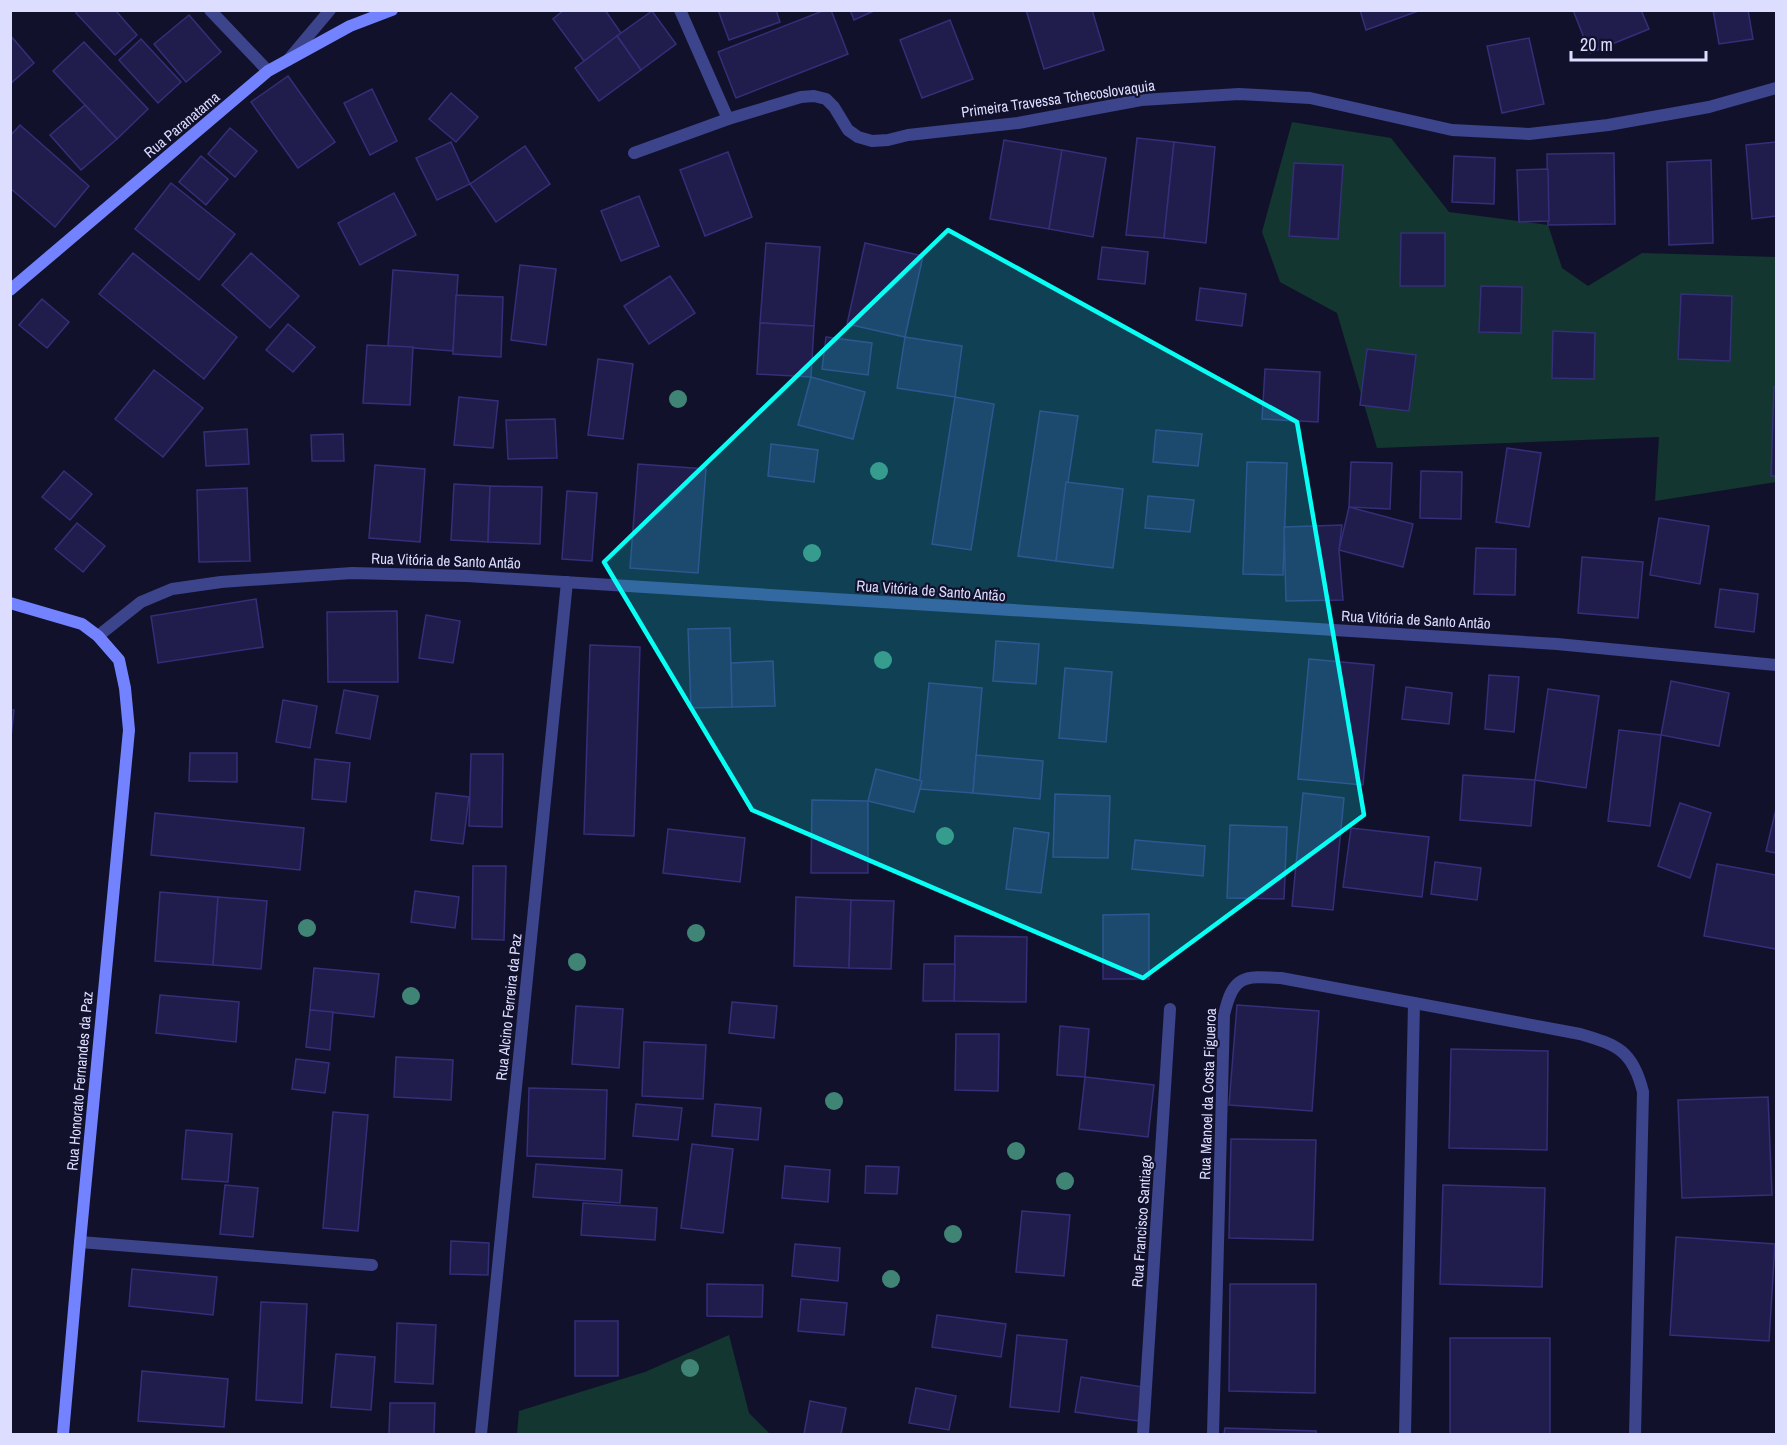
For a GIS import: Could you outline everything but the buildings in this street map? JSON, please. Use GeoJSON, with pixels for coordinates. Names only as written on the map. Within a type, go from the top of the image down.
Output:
{"type":"FeatureCollection","features":[{"type":"Feature","properties":{"kind":"main road","name":"Rua Paranatama"},"geometry":{"type":"LineString","coordinates":[[10,291],[268,71],[350,26],[392,10]]}},
{"type":"Feature","properties":{"kind":"main road"},"geometry":{"type":"LineString","coordinates":[[10,603],[82,624],[98,636]]}},
{"type":"Feature","properties":{"kind":"main road","name":"Rua Honorato Fernandes da Paz"},"geometry":{"type":"LineString","coordinates":[[63,1434],[129,730],[125,688],[119,660],[98,636]]}},
{"type":"Feature","properties":{"kind":"street"},"geometry":{"type":"LineString","coordinates":[[210,10],[268,71]]}},
{"type":"Feature","properties":{"kind":"street"},"geometry":{"type":"LineString","coordinates":[[287,61],[330,10]]}},
{"type":"Feature","properties":{"kind":"street"},"geometry":{"type":"LineString","coordinates":[[680,10],[728,119]]}},
{"type":"Feature","properties":{"kind":"street","name":"Primeira Travessa Tchecoslovaquia"},"geometry":{"type":"LineString","coordinates":[[634,153],[728,119],[801,97],[814,96],[826,99],[849,130],[858,137],[872,141],[1018,123],[1141,100],[1239,94],[1310,98],[1452,130],[1528,134],[1608,125],[1709,107],[1776,88]]}},
{"type":"Feature","properties":{"kind":"street","name":"Rua Vitória de Santo Antão"},"geometry":{"type":"LineString","coordinates":[[98,636],[141,602],[172,589],[220,582],[352,573],[467,576],[1557,644],[1776,665]]}},
{"type":"Feature","properties":{"kind":"street","name":"Rua Alcino Ferreira da Paz"},"geometry":{"type":"LineString","coordinates":[[481,1434],[567,582]]}},
{"type":"Feature","properties":{"kind":"street","name":"Rua Manoel da Costa Figueroa"},"geometry":{"type":"LineString","coordinates":[[1213,1434],[1224,1015],[1229,992],[1239,982],[1254,977],[1281,978],[1580,1034],[1610,1042],[1628,1057],[1638,1074],[1643,1092],[1635,1434]]}},
{"type":"Feature","properties":{"kind":"street"},"geometry":{"type":"LineString","coordinates":[[1405,1434],[1414,1003]]}},
{"type":"Feature","properties":{"kind":"street","name":"Rua Francisco Santiago"},"geometry":{"type":"LineString","coordinates":[[1143,1434],[1170,1009]]}},
{"type":"Feature","properties":{"kind":"street"},"geometry":{"type":"LineString","coordinates":[[80,1242],[372,1265]]}},
{"type":"Feature","properties":{"kind":"highlighted area"},"geometry":{"type":"Polygon","coordinates":[[[948,230],[1297,422],[1364,815],[1143,978],[752,810],[604,562],[948,230]]]}},
{"type":"Feature","properties":{"kind":"green space"},"geometry":{"type":"Polygon","coordinates":[[[1292,122],[1391,138],[1449,212],[1548,225],[1562,268],[1588,286],[1642,253],[1776,257],[1776,482],[1655,501],[1659,437],[1377,448],[1337,313],[1280,282],[1262,232],[1292,122]]]}},
{"type":"Feature","properties":{"kind":"green space"},"geometry":{"type":"Polygon","coordinates":[[[729,1335],[749,1413],[770,1434],[517,1434],[519,1411],[645,1372],[729,1335]]]}}]}
